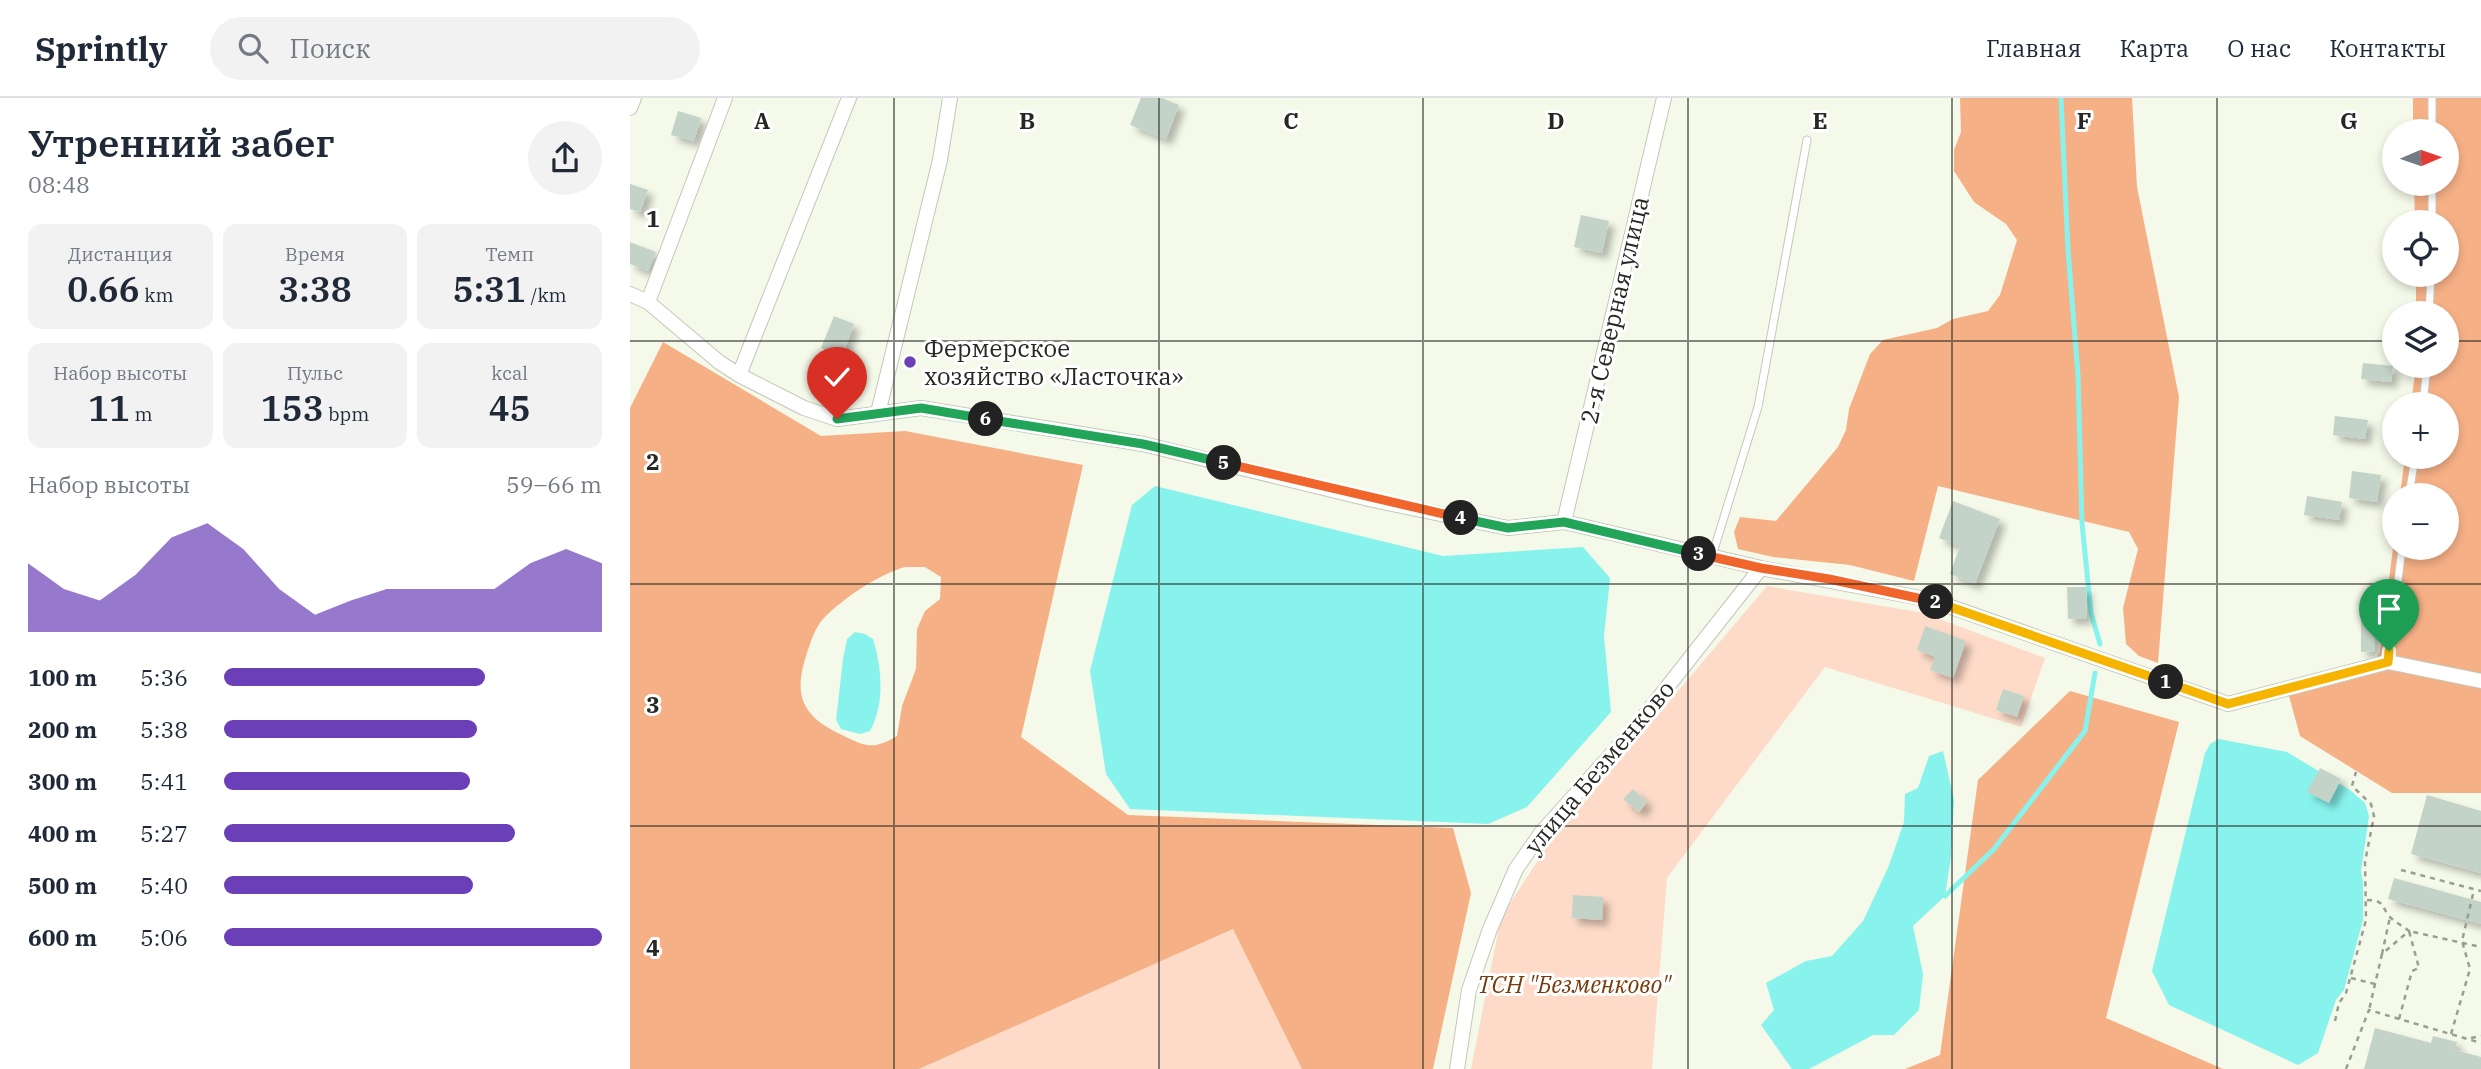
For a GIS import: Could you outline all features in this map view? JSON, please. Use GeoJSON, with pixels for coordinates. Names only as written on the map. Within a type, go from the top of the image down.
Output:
{"type":"FeatureCollection","features":[{"type":"Feature","properties":{"kind":"street"},"geometry":{"type":"LineString","coordinates":[[630,108],[634,98]]}},
{"type":"Feature","properties":{"kind":"street"},"geometry":{"type":"LineString","coordinates":[[648,302],[725,98]]}},
{"type":"Feature","properties":{"kind":"street"},"geometry":{"type":"LineString","coordinates":[[739,375],[849,98]]}},
{"type":"Feature","properties":{"kind":"street"},"geometry":{"type":"LineString","coordinates":[[878,413],[940,160],[950,98]]}},
{"type":"Feature","properties":{"kind":"street","name":"2-я Северная улица"},"geometry":{"type":"LineString","coordinates":[[1564,522],[1664,98]]}},
{"type":"Feature","properties":{"kind":"street"},"geometry":{"type":"LineString","coordinates":[[630,294],[648,302],[719,362],[739,375],[804,408],[837,419],[921,408],[1143,444],[1508,528],[1564,522],[1761,568],[1931,600],[2228,704],[2388,662],[2481,681]]}},
{"type":"Feature","properties":{"kind":"street","name":"улица Безменково"},"geometry":{"type":"LineString","coordinates":[[1457,1069],[1469,990],[1490,929],[1516,869],[1541,833],[1635,728],[1761,568]]}},
{"type":"Feature","properties":{"kind":"lane"},"geometry":{"type":"LineString","coordinates":[[2432,98],[2432,119]]}},
{"type":"Feature","properties":{"kind":"lane"},"geometry":{"type":"LineString","coordinates":[[1712,557],[1758,407],[1807,140]]}},
{"type":"Feature","properties":{"kind":"lane"},"geometry":{"type":"LineString","coordinates":[[2388,662],[2401,560]]}},
{"type":"Feature","properties":{"kind":"path"},"geometry":{"type":"LineString","coordinates":[[2335,1021],[2339,1003],[2346,993],[2366,920],[2365,862],[2374,816],[2371,804],[2353,786],[2356,772]]}},
{"type":"Feature","properties":{"kind":"path"},"geometry":{"type":"LineString","coordinates":[[2401,870],[2481,891]]}},
{"type":"Feature","properties":{"kind":"path"},"geometry":{"type":"LineString","coordinates":[[2451,1034],[2470,969],[2462,942],[2474,890]]}},
{"type":"Feature","properties":{"kind":"path"},"geometry":{"type":"LineString","coordinates":[[2367,900],[2383,903],[2390,917],[2409,930],[2481,947]]}},
{"type":"Feature","properties":{"kind":"path"},"geometry":{"type":"LineString","coordinates":[[2346,1069],[2369,1010],[2390,917]]}},
{"type":"Feature","properties":{"kind":"path"},"geometry":{"type":"LineString","coordinates":[[2382,954],[2409,930]]}},
{"type":"Feature","properties":{"kind":"path"},"geometry":{"type":"LineString","coordinates":[[2399,1019],[2412,971],[2418,968],[2409,930]]}},
{"type":"Feature","properties":{"kind":"path"},"geometry":{"type":"LineString","coordinates":[[2349,978],[2375,984]]}},
{"type":"Feature","properties":{"kind":"path"},"geometry":{"type":"LineString","coordinates":[[2369,1010],[2481,1043]]}},
{"type":"Feature","properties":{"kind":"path"},"geometry":{"type":"LineString","coordinates":[[2469,1039],[2481,1036]]}},
{"type":"Feature","properties":{"kind":"green space","name":"ТСН \"Безменково\""},"geometry":{"type":"Polygon","coordinates":[[[1767,586],[1923,613],[2045,658],[2021,727],[1825,667],[1667,878],[1652,1069],[1471,1069],[1501,917],[1548,845],[1767,586]]]}},
{"type":"Feature","properties":{"kind":"green space"},"geometry":{"type":"Polygon","coordinates":[[[1233,929],[1302,1069],[919,1069],[1233,929]]]}},
{"type":"Feature","properties":{"kind":"shaded area"},"geometry":{"type":"Polygon","coordinates":[[[1960,98],[2132,98],[2137,187],[2179,397],[2158,663],[2139,656],[2126,644],[2123,608],[2138,549],[2129,532],[1938,486],[1914,581],[1850,565],[1773,557],[1738,549],[1734,532],[1740,517],[1776,521],[1838,447],[1870,354],[1883,340],[1937,328],[1953,319],[1988,311],[2000,295],[2017,240],[2006,224],[1974,202],[1954,171],[1954,150],[1961,132],[1960,98]]]}},
{"type":"Feature","properties":{"kind":"shaded area"},"geometry":{"type":"Polygon","coordinates":[[[2413,98],[2481,98],[2481,793],[2392,793],[2300,736],[2289,696],[2365,676],[2380,652],[2392,560],[2459,560],[2459,483],[2402,483],[2403,469],[2459,469],[2459,392],[2413,392],[2414,378],[2459,378],[2459,301],[2416,301],[2416,287],[2459,287],[2459,210],[2415,210],[2414,196],[2459,196],[2459,119],[2413,119],[2413,98]]]}},
{"type":"Feature","properties":{"kind":"shaded area"},"geometry":{"type":"Polygon","coordinates":[[[663,342],[821,436],[905,431],[1083,465],[1021,737],[1128,815],[1453,828],[1471,893],[1433,1069],[1302,1069],[1233,929],[919,1069],[630,1069],[630,408],[663,342]],[[905,567],[884,575],[840,603],[818,626],[803,668],[801,692],[809,712],[828,728],[869,745],[876,745],[897,736],[902,706],[916,669],[917,629],[925,611],[940,599],[941,577],[925,567],[905,567]]]}},
{"type":"Feature","properties":{"kind":"shaded area"},"geometry":{"type":"Polygon","coordinates":[[[2070,691],[2179,722],[2106,1018],[2223,1069],[1905,1069],[1940,1055],[1978,780],[2070,691]]]}},
{"type":"Feature","properties":{"kind":"water"},"geometry":{"type":"Polygon","coordinates":[[[1155,486],[1443,556],[1583,547],[1610,578],[1604,636],[1611,712],[1527,807],[1488,824],[1130,809],[1106,774],[1090,671],[1132,505],[1155,486]]]}},
{"type":"Feature","properties":{"kind":"water"},"geometry":{"type":"Polygon","coordinates":[[[855,632],[873,639],[880,674],[880,698],[875,720],[870,731],[860,734],[841,729],[836,720],[847,639],[855,632]]]}},
{"type":"Feature","properties":{"kind":"water"},"geometry":{"type":"Polygon","coordinates":[[[2219,739],[2287,752],[2350,790],[2365,803],[2369,816],[2361,872],[2363,920],[2344,990],[2336,1000],[2318,1053],[2298,1065],[2169,1005],[2152,971],[2205,753],[2210,744],[2219,739]]]}},
{"type":"Feature","properties":{"kind":"water"},"geometry":{"type":"Polygon","coordinates":[[[1943,751],[1954,800],[1951,857],[1945,896],[1913,926],[1923,974],[1919,1010],[1894,1035],[1873,1035],[1809,1069],[1792,1069],[1761,1025],[1774,1010],[1766,983],[1806,961],[1832,956],[1863,921],[1888,868],[1904,822],[1905,794],[1918,788],[1929,756],[1943,751]]]}},
{"type":"Feature","properties":{"kind":"building"},"geometry":{"type":"Polygon","coordinates":[[[1141,98],[1162,98],[1179,105],[1166,139],[1130,125],[1141,98]]]}},
{"type":"Feature","properties":{"kind":"building"},"geometry":{"type":"Polygon","coordinates":[[[678,111],[701,118],[694,141],[671,135],[678,111]]]}},
{"type":"Feature","properties":{"kind":"building"},"geometry":{"type":"Polygon","coordinates":[[[630,184],[648,190],[640,212],[630,209],[630,184]]]}},
{"type":"Feature","properties":{"kind":"building"},"geometry":{"type":"Polygon","coordinates":[[[1581,215],[1609,221],[1602,253],[1574,247],[1581,215]]]}},
{"type":"Feature","properties":{"kind":"building"},"geometry":{"type":"Polygon","coordinates":[[[630,242],[656,252],[648,271],[630,264],[630,242]]]}},
{"type":"Feature","properties":{"kind":"building"},"geometry":{"type":"Polygon","coordinates":[[[834,316],[854,324],[842,356],[821,348],[834,316]]]}},
{"type":"Feature","properties":{"kind":"building"},"geometry":{"type":"Polygon","coordinates":[[[2363,363],[2382,365],[2382,378],[2392,378],[2391,382],[2361,379],[2363,363]]]}},
{"type":"Feature","properties":{"kind":"building"},"geometry":{"type":"Polygon","coordinates":[[[2335,416],[2368,420],[2365,439],[2333,435],[2335,416]]]}},
{"type":"Feature","properties":{"kind":"building"},"geometry":{"type":"Polygon","coordinates":[[[2352,471],[2381,475],[2377,502],[2349,498],[2352,471]]]}},
{"type":"Feature","properties":{"kind":"building"},"geometry":{"type":"Polygon","coordinates":[[[2307,496],[2342,502],[2339,520],[2304,515],[2307,496]]]}},
{"type":"Feature","properties":{"kind":"building"},"geometry":{"type":"Polygon","coordinates":[[[1953,501],[2000,519],[1975,584],[1950,574],[1960,546],[1939,538],[1953,501]]]}},
{"type":"Feature","properties":{"kind":"building"},"geometry":{"type":"Polygon","coordinates":[[[2067,587],[2086,587],[2087,618],[2068,619],[2067,587]]]}},
{"type":"Feature","properties":{"kind":"building"},"geometry":{"type":"Polygon","coordinates":[[[2361,618],[2375,618],[2375,651],[2361,652],[2361,618]]]}},
{"type":"Feature","properties":{"kind":"building"},"geometry":{"type":"Polygon","coordinates":[[[1925,626],[1966,641],[1953,678],[1930,670],[1935,657],[1917,650],[1925,626]]]}},
{"type":"Feature","properties":{"kind":"building"},"geometry":{"type":"Polygon","coordinates":[[[2003,689],[2024,696],[2017,717],[1996,710],[2003,689]]]}},
{"type":"Feature","properties":{"kind":"building"},"geometry":{"type":"Polygon","coordinates":[[[2320,768],[2341,779],[2329,803],[2307,792],[2320,768]]]}},
{"type":"Feature","properties":{"kind":"building"},"geometry":{"type":"Polygon","coordinates":[[[1633,789],[1647,802],[1639,812],[1623,799],[1633,789]]]}},
{"type":"Feature","properties":{"kind":"building"},"geometry":{"type":"Polygon","coordinates":[[[2427,795],[2481,811],[2481,873],[2411,854],[2427,795]]]}},
{"type":"Feature","properties":{"kind":"building"},"geometry":{"type":"Polygon","coordinates":[[[2394,878],[2481,902],[2481,924],[2388,899],[2394,878]]]}},
{"type":"Feature","properties":{"kind":"building"},"geometry":{"type":"Polygon","coordinates":[[[1573,895],[1603,897],[1602,920],[1572,918],[1573,895]]]}},
{"type":"Feature","properties":{"kind":"building"},"geometry":{"type":"Polygon","coordinates":[[[2375,1028],[2431,1043],[2433,1036],[2457,1042],[2455,1050],[2481,1057],[2481,1069],[2364,1069],[2375,1028]]]}},
{"type":"Feature","properties":{"kind":"waterway"},"geometry":{"type":"LineString","coordinates":[[2061,98],[2068,250],[2078,375],[2082,523],[2091,613],[2100,644]]}},
{"type":"Feature","properties":{"kind":"waterway"},"geometry":{"type":"LineString","coordinates":[[1945,896],[1994,849],[2085,731],[2095,673]]}},
{"type":"Feature","properties":{"kind":"place","name":"Фермерское хозяйство «Ласточка»"},"geometry":{"type":"Point","coordinates":[910,362]}},
{"type":"Feature","properties":{"kind":"route"},"geometry":{"type":"LineString","coordinates":[[837,419],[921,408],[1143,444],[1508,528],[1564,522],[1761,568],[1931,600],[2228,704],[2388,662],[2389,651]]}}]}
